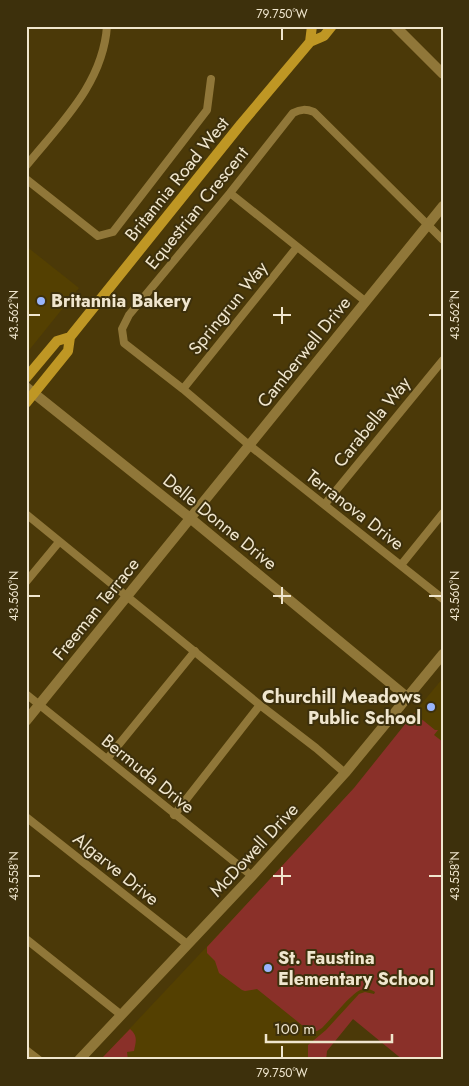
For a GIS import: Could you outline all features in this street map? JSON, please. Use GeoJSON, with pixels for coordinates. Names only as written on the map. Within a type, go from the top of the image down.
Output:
{"type":"FeatureCollection","features":[{"type":"Feature","properties":{"kind":"main road"},"geometry":{"type":"LineString","coordinates":[[310,42],[312,26]]}},
{"type":"Feature","properties":{"kind":"main road","name":"Britannia Road West"},"geometry":{"type":"LineString","coordinates":[[26,403],[30,391],[68,351],[70,337],[241,124],[310,42],[324,36],[332,26]]}},
{"type":"Feature","properties":{"kind":"main road","name":"Britannia Road West"},"geometry":{"type":"LineString","coordinates":[[26,378],[57,341],[70,337]]}},
{"type":"Feature","properties":{"kind":"street"},"geometry":{"type":"LineString","coordinates":[[26,166],[87,90],[102,56],[107,26]]}},
{"type":"Feature","properties":{"kind":"street"},"geometry":{"type":"LineString","coordinates":[[395,26],[443,74]]}},
{"type":"Feature","properties":{"kind":"street"},"geometry":{"type":"LineString","coordinates":[[26,179],[98,236],[113,232],[207,110],[211,79]]}},
{"type":"Feature","properties":{"kind":"street","name":"Equestrian Crescent"},"geometry":{"type":"LineString","coordinates":[[249,445],[183,388],[124,343],[122,329],[129,315],[230,193],[293,113],[301,109],[314,112],[428,224]]}},
{"type":"Feature","properties":{"kind":"street"},"geometry":{"type":"LineString","coordinates":[[230,193],[365,301]]}},
{"type":"Feature","properties":{"kind":"street","name":"Camberwell Drive"},"geometry":{"type":"LineString","coordinates":[[190,518],[443,206]]}},
{"type":"Feature","properties":{"kind":"street"},"geometry":{"type":"LineString","coordinates":[[428,224],[443,240]]}},
{"type":"Feature","properties":{"kind":"street","name":"Springrun Way"},"geometry":{"type":"LineString","coordinates":[[183,388],[297,247]]}},
{"type":"Feature","properties":{"kind":"street","name":"Carabella Way"},"geometry":{"type":"LineString","coordinates":[[325,504],[443,360]]}},
{"type":"Feature","properties":{"kind":"street","name":"Delle Donne Drive"},"geometry":{"type":"LineString","coordinates":[[30,391],[190,518],[407,696]]}},
{"type":"Feature","properties":{"kind":"street","name":"Terranova Drive"},"geometry":{"type":"LineString","coordinates":[[249,445],[443,599]]}},
{"type":"Feature","properties":{"kind":"street"},"geometry":{"type":"LineString","coordinates":[[26,514],[260,705],[316,748],[345,774]]}},
{"type":"Feature","properties":{"kind":"street"},"geometry":{"type":"LineString","coordinates":[[401,565],[443,514]]}},
{"type":"Feature","properties":{"kind":"street","name":"Freeman Terrace"},"geometry":{"type":"LineString","coordinates":[[26,721],[190,518]]}},
{"type":"Feature","properties":{"kind":"street"},"geometry":{"type":"LineString","coordinates":[[26,582],[59,542]]}},
{"type":"Feature","properties":{"kind":"street"},"geometry":{"type":"LineString","coordinates":[[107,760],[195,651]]}},
{"type":"Feature","properties":{"kind":"street","name":"McDowell Drive"},"geometry":{"type":"LineString","coordinates":[[79,1060],[345,774],[443,654]]}},
{"type":"Feature","properties":{"kind":"street","name":"Bermuda Drive"},"geometry":{"type":"LineString","coordinates":[[26,694],[252,876]]}},
{"type":"Feature","properties":{"kind":"street"},"geometry":{"type":"LineString","coordinates":[[174,814],[260,705]]}},
{"type":"Feature","properties":{"kind":"street","name":"Algarve Drive"},"geometry":{"type":"LineString","coordinates":[[26,816],[187,944]]}},
{"type":"Feature","properties":{"kind":"street"},"geometry":{"type":"LineString","coordinates":[[26,939],[120,1014]]}},
{"type":"Feature","properties":{"kind":"street"},"geometry":{"type":"LineString","coordinates":[[26,1050],[39,1060]]}},
{"type":"Feature","properties":{"kind":"shaded area"},"geometry":{"type":"Polygon","coordinates":[[[26,246],[79,288],[26,354],[26,246]]]}},
{"type":"Feature","properties":{"kind":"shaded area","name":"Churchill Meadows Public School"},"geometry":{"type":"Polygon","coordinates":[[[443,678],[443,746],[409,719],[443,678]]]}},
{"type":"Feature","properties":{"kind":"shaded area"},"geometry":{"type":"Polygon","coordinates":[[[414,713],[435,730],[438,730],[434,735],[443,742],[443,1060],[403,1060],[353,1019],[327,1051],[326,1060],[308,1060],[308,1045],[326,1030],[359,994],[365,992],[374,994],[375,992],[368,989],[360,990],[322,1028],[317,1031],[308,1030],[257,989],[242,990],[219,973],[215,961],[207,953],[207,947],[354,788],[414,713]]]}},
{"type":"Feature","properties":{"kind":"shaded area","name":"St. Faustina Elementary School"},"geometry":{"type":"Polygon","coordinates":[[[261,889],[375,992],[327,1051],[326,1060],[106,1060],[103,1057],[261,889]]]}},
{"type":"Feature","properties":{"kind":"shaded area"},"geometry":{"type":"Polygon","coordinates":[[[130,1029],[136,1041],[134,1051],[127,1052],[128,1060],[106,1060],[103,1057],[130,1029]]]}},
{"type":"Feature","properties":{"kind":"place","name":"Britannia Bakery"},"geometry":{"type":"Point","coordinates":[41,301]}},
{"type":"Feature","properties":{"kind":"place","name":"Churchill Meadows Public School"},"geometry":{"type":"Point","coordinates":[431,707]}},
{"type":"Feature","properties":{"kind":"place","name":"St. Faustina Elementary School"},"geometry":{"type":"Point","coordinates":[268,968]}}]}
